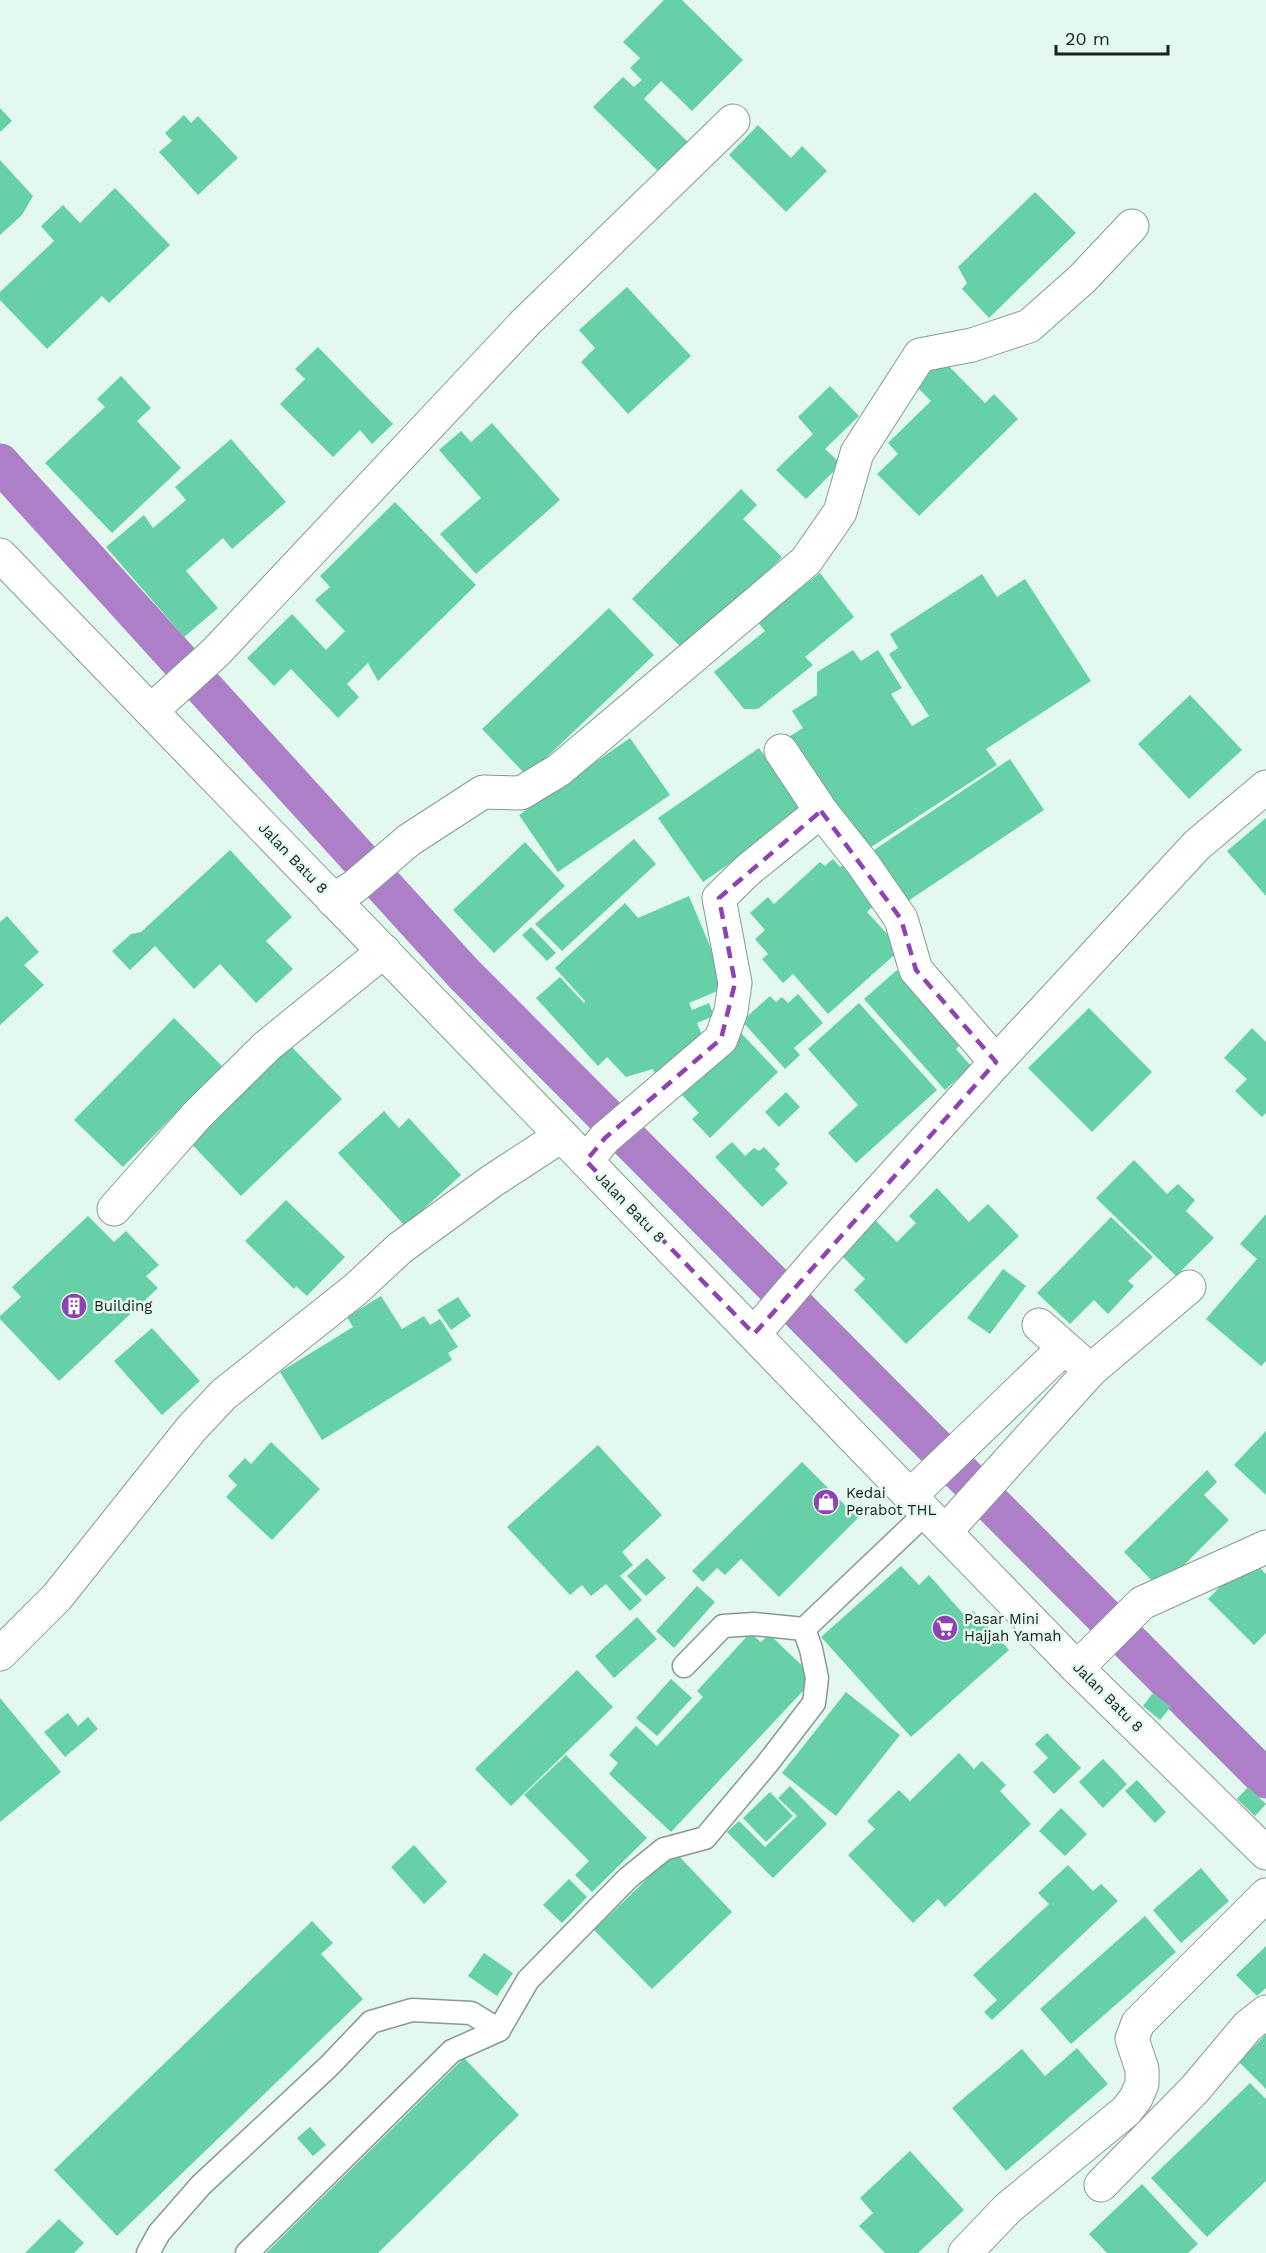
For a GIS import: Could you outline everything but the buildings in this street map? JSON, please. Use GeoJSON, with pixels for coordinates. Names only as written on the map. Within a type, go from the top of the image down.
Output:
{"type":"FeatureCollection","features":[{"type":"Feature","properties":{"kind":"street"},"geometry":{"type":"LineString","coordinates":[[150,711],[216,652],[525,323],[733,121]]}},
{"type":"Feature","properties":{"kind":"street"},"geometry":{"type":"LineString","coordinates":[[344,894],[409,840],[483,792],[521,793],[559,770],[806,561],[840,512],[856,453],[920,355],[972,345],[1029,326],[1082,279],[1132,226]]}},
{"type":"Feature","properties":{"kind":"street","name":"Jalan Batu 8"},"geometry":{"type":"LineString","coordinates":[[0,555],[150,711],[344,894],[384,951],[561,1136],[596,1150],[936,1505],[1077,1668],[1266,1853]]}},
{"type":"Feature","properties":{"kind":"street"},"geometry":{"type":"LineString","coordinates":[[781,751],[821,811],[863,864],[901,919],[916,970],[996,1062]]}},
{"type":"Feature","properties":{"kind":"street"},"geometry":{"type":"LineString","coordinates":[[763,1325],[820,1257],[996,1062],[1197,845],[1266,787]]}},
{"type":"Feature","properties":{"kind":"street"},"geometry":{"type":"LineString","coordinates":[[596,1150],[642,1106],[721,1039],[731,1011],[735,983],[718,898],[749,869],[821,811]]}},
{"type":"Feature","properties":{"kind":"street"},"geometry":{"type":"LineString","coordinates":[[114,1209],[197,1116],[267,1046],[384,951]]}},
{"type":"Feature","properties":{"kind":"street"},"geometry":{"type":"LineString","coordinates":[[0,1654],[57,1597],[191,1429],[224,1394],[339,1303],[400,1248],[492,1181],[561,1136]]}},
{"type":"Feature","properties":{"kind":"street"},"geometry":{"type":"LineString","coordinates":[[936,1505],[990,1482],[1091,1370],[1189,1287]]}},
{"type":"Feature","properties":{"kind":"street"},"geometry":{"type":"LineString","coordinates":[[1039,1325],[1091,1370]]}},
{"type":"Feature","properties":{"kind":"street"},"geometry":{"type":"LineString","coordinates":[[936,1505],[956,1450],[1064,1348]]}},
{"type":"Feature","properties":{"kind":"street"},"geometry":{"type":"LineString","coordinates":[[1077,1668],[1142,1603],[1266,1546]]}},
{"type":"Feature","properties":{"kind":"street"},"geometry":{"type":"LineString","coordinates":[[965,2253],[1008,2208],[1126,2111],[1136,2098],[1142,2084],[1142,2069],[1132,2039],[1138,2023],[1266,1895]]}},
{"type":"Feature","properties":{"kind":"street"},"geometry":{"type":"LineString","coordinates":[[1101,2185],[1196,2089],[1248,2026],[1266,2012]]}},
{"type":"Feature","properties":{"kind":"lane"},"geometry":{"type":"LineString","coordinates":[[684,1666],[723,1626],[754,1624],[804,1629],[936,1505]]}},
{"type":"Feature","properties":{"kind":"lane"},"geometry":{"type":"LineString","coordinates":[[247,2253],[452,2051],[499,2030],[528,1980],[628,1878],[664,1849],[705,1838],[814,1703],[817,1678],[804,1629]]}},
{"type":"Feature","properties":{"kind":"lane"},"geometry":{"type":"LineString","coordinates":[[148,2253],[159,2233],[201,2185],[329,2067],[371,2022],[412,2010],[471,2013],[499,2030]]}},
{"type":"Feature","properties":{"kind":"highlighted area"},"geometry":{"type":"Polygon","coordinates":[[[821,811],[901,919],[916,970],[996,1062],[754,1334],[586,1161],[605,1138],[721,1039],[735,983],[719,898],[821,811]]]}},
{"type":"Feature","properties":{"kind":"waterway"},"geometry":{"type":"LineString","coordinates":[[0,463],[464,974],[1266,1779]]}},
{"type":"Feature","properties":{"kind":"place","name":"Building"},"geometry":{"type":"Point","coordinates":[74,1306]}},
{"type":"Feature","properties":{"kind":"place","name":"Kedai Perabot THL"},"geometry":{"type":"Point","coordinates":[826,1502]}},
{"type":"Feature","properties":{"kind":"place","name":"Pasar Mini Hajjah Yamah"},"geometry":{"type":"Point","coordinates":[945,1628]}}]}
